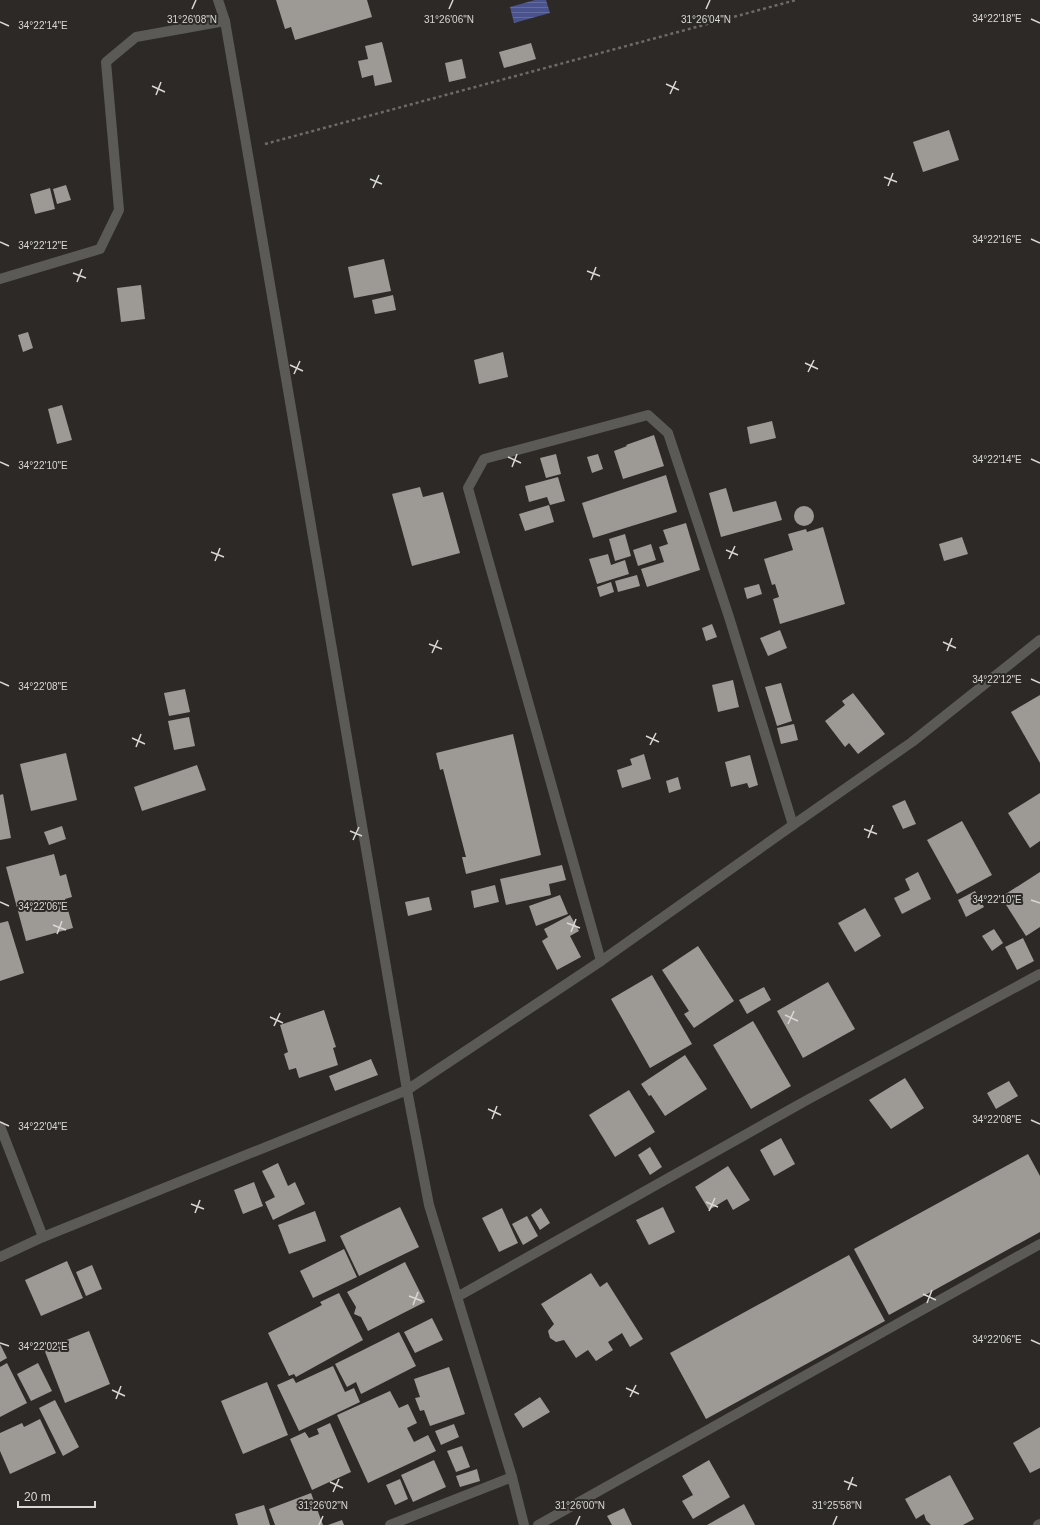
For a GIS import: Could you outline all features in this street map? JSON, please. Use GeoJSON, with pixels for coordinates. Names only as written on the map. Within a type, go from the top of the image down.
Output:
{"type":"FeatureCollection","features":[{"type":"Feature","properties":{"kind":"street"},"geometry":{"type":"LineString","coordinates":[[218,0],[225,21],[407,1090],[429,1205],[512,1477],[524,1525]]}},
{"type":"Feature","properties":{"kind":"street"},"geometry":{"type":"LineString","coordinates":[[0,279],[100,249],[104,243],[119,210],[106,62],[136,37],[225,21]]}},
{"type":"Feature","properties":{"kind":"street"},"geometry":{"type":"LineString","coordinates":[[601,961],[468,488],[484,459],[648,415],[668,433],[729,617],[793,824]]}},
{"type":"Feature","properties":{"kind":"street"},"geometry":{"type":"LineString","coordinates":[[0,1257],[43,1237],[407,1090],[601,961],[793,824],[912,742],[1040,640]]}},
{"type":"Feature","properties":{"kind":"street"},"geometry":{"type":"LineString","coordinates":[[457,1297],[800,1104],[1040,974]]}},
{"type":"Feature","properties":{"kind":"street"},"geometry":{"type":"LineString","coordinates":[[0,1126],[43,1237]]}},
{"type":"Feature","properties":{"kind":"street"},"geometry":{"type":"LineString","coordinates":[[538,1525],[1040,1244]]}},
{"type":"Feature","properties":{"kind":"street"},"geometry":{"type":"LineString","coordinates":[[390,1525],[512,1477]]}},
{"type":"Feature","properties":{"kind":"path"},"geometry":{"type":"LineString","coordinates":[[247,149],[796,0]]}},
{"type":"Feature","properties":{"kind":"water"},"geometry":{"type":"Polygon","coordinates":[[[535,0],[546,0],[550,13],[514,23],[510,7],[535,0]]]}},
{"type":"Feature","properties":{"kind":"building"},"geometry":{"type":"Polygon","coordinates":[[[276,0],[367,0],[372,17],[295,40],[291,27],[285,29],[276,0]]]}},
{"type":"Feature","properties":{"kind":"building"},"geometry":{"type":"Polygon","coordinates":[[[382,42],[392,82],[375,86],[373,75],[362,78],[358,61],[368,59],[365,46],[382,42]]]}},
{"type":"Feature","properties":{"kind":"building"},"geometry":{"type":"Polygon","coordinates":[[[531,43],[536,59],[504,68],[499,52],[531,43]]]}},
{"type":"Feature","properties":{"kind":"building"},"geometry":{"type":"Polygon","coordinates":[[[462,59],[466,78],[449,82],[445,63],[462,59]]]}},
{"type":"Feature","properties":{"kind":"building"},"geometry":{"type":"Polygon","coordinates":[[[949,130],[959,160],[923,172],[913,142],[949,130]]]}},
{"type":"Feature","properties":{"kind":"building"},"geometry":{"type":"Polygon","coordinates":[[[66,185],[71,200],[57,204],[53,189],[66,185]]]}},
{"type":"Feature","properties":{"kind":"building"},"geometry":{"type":"Polygon","coordinates":[[[50,188],[55,209],[35,214],[30,194],[50,188]]]}},
{"type":"Feature","properties":{"kind":"building"},"geometry":{"type":"Polygon","coordinates":[[[384,259],[391,291],[354,298],[348,267],[384,259]]]}},
{"type":"Feature","properties":{"kind":"building"},"geometry":{"type":"Polygon","coordinates":[[[141,285],[145,319],[121,322],[117,288],[141,285]]]}},
{"type":"Feature","properties":{"kind":"building"},"geometry":{"type":"Polygon","coordinates":[[[393,295],[396,310],[375,314],[372,300],[393,295]]]}},
{"type":"Feature","properties":{"kind":"building"},"geometry":{"type":"Polygon","coordinates":[[[28,332],[33,348],[23,352],[18,335],[28,332]]]}},
{"type":"Feature","properties":{"kind":"building"},"geometry":{"type":"Polygon","coordinates":[[[503,352],[508,377],[479,384],[474,360],[503,352]]]}},
{"type":"Feature","properties":{"kind":"building"},"geometry":{"type":"Polygon","coordinates":[[[62,405],[72,440],[57,444],[48,409],[62,405]]]}},
{"type":"Feature","properties":{"kind":"building"},"geometry":{"type":"Polygon","coordinates":[[[772,421],[776,438],[750,444],[747,427],[772,421]]]}},
{"type":"Feature","properties":{"kind":"building"},"geometry":{"type":"Polygon","coordinates":[[[654,435],[664,466],[623,479],[614,451],[654,435]]]}},
{"type":"Feature","properties":{"kind":"building"},"geometry":{"type":"Polygon","coordinates":[[[556,454],[561,474],[546,478],[540,458],[556,454]]]}},
{"type":"Feature","properties":{"kind":"building"},"geometry":{"type":"Polygon","coordinates":[[[598,454],[603,469],[592,473],[587,457],[598,454]]]}},
{"type":"Feature","properties":{"kind":"building"},"geometry":{"type":"Polygon","coordinates":[[[666,475],[677,512],[593,538],[582,503],[666,475]]]}},
{"type":"Feature","properties":{"kind":"building"},"geometry":{"type":"Polygon","coordinates":[[[558,477],[565,501],[550,505],[547,497],[529,502],[525,486],[558,477]]]}},
{"type":"Feature","properties":{"kind":"building"},"geometry":{"type":"Polygon","coordinates":[[[420,487],[423,497],[443,492],[460,553],[412,566],[392,494],[420,487]]]}},
{"type":"Feature","properties":{"kind":"building"},"geometry":{"type":"Polygon","coordinates":[[[726,488],[733,512],[776,501],[782,520],[721,537],[709,493],[726,488]]]}},
{"type":"Feature","properties":{"kind":"building"},"geometry":{"type":"Polygon","coordinates":[[[549,505],[554,522],[525,531],[519,514],[549,505]]]}},
{"type":"Feature","properties":{"kind":"building"},"geometry":{"type":"Polygon","coordinates":[[[804,506],[811,509],[814,516],[811,523],[804,526],[797,523],[794,516],[797,509],[804,506]]]}},
{"type":"Feature","properties":{"kind":"building"},"geometry":{"type":"Polygon","coordinates":[[[686,523],[700,570],[647,587],[641,569],[664,562],[659,547],[668,544],[663,530],[686,523]]]}},
{"type":"Feature","properties":{"kind":"building"},"geometry":{"type":"Polygon","coordinates":[[[823,527],[845,604],[780,624],[773,599],[779,597],[775,584],[772,585],[764,559],[793,550],[788,534],[806,529],[807,532],[823,527]]]}},
{"type":"Feature","properties":{"kind":"building"},"geometry":{"type":"Polygon","coordinates":[[[625,534],[631,556],[615,561],[609,539],[625,534]]]}},
{"type":"Feature","properties":{"kind":"building"},"geometry":{"type":"Polygon","coordinates":[[[962,537],[968,554],[944,561],[939,544],[962,537]]]}},
{"type":"Feature","properties":{"kind":"building"},"geometry":{"type":"Polygon","coordinates":[[[651,544],[656,560],[638,566],[633,550],[651,544]]]}},
{"type":"Feature","properties":{"kind":"building"},"geometry":{"type":"Polygon","coordinates":[[[608,554],[611,565],[625,560],[629,574],[597,584],[589,559],[608,554]]]}},
{"type":"Feature","properties":{"kind":"building"},"geometry":{"type":"Polygon","coordinates":[[[637,575],[640,586],[618,592],[615,581],[637,575]]]}},
{"type":"Feature","properties":{"kind":"building"},"geometry":{"type":"Polygon","coordinates":[[[611,582],[614,592],[600,597],[597,587],[611,582]]]}},
{"type":"Feature","properties":{"kind":"building"},"geometry":{"type":"Polygon","coordinates":[[[759,584],[762,594],[747,599],[744,588],[759,584]]]}},
{"type":"Feature","properties":{"kind":"building"},"geometry":{"type":"Polygon","coordinates":[[[712,624],[717,637],[706,641],[702,628],[712,624]]]}},
{"type":"Feature","properties":{"kind":"building"},"geometry":{"type":"Polygon","coordinates":[[[780,630],[787,648],[768,656],[760,638],[780,630]]]}},
{"type":"Feature","properties":{"kind":"building"},"geometry":{"type":"Polygon","coordinates":[[[733,680],[739,707],[718,712],[712,685],[733,680]]]}},
{"type":"Feature","properties":{"kind":"building"},"geometry":{"type":"Polygon","coordinates":[[[781,683],[792,721],[777,726],[765,687],[781,683]]]}},
{"type":"Feature","properties":{"kind":"building"},"geometry":{"type":"Polygon","coordinates":[[[185,689],[190,712],[169,716],[164,693],[185,689]]]}},
{"type":"Feature","properties":{"kind":"building"},"geometry":{"type":"Polygon","coordinates":[[[853,693],[885,734],[858,754],[849,743],[845,747],[825,721],[845,705],[842,701],[853,693]]]}},
{"type":"Feature","properties":{"kind":"building"},"geometry":{"type":"Polygon","coordinates":[[[1040,695],[1040,763],[1011,712],[1040,695]]]}},
{"type":"Feature","properties":{"kind":"building"},"geometry":{"type":"Polygon","coordinates":[[[189,717],[195,746],[174,750],[168,721],[189,717]]]}},
{"type":"Feature","properties":{"kind":"building"},"geometry":{"type":"Polygon","coordinates":[[[794,724],[798,740],[781,744],[777,728],[794,724]]]}},
{"type":"Feature","properties":{"kind":"building"},"geometry":{"type":"Polygon","coordinates":[[[513,734],[541,855],[466,874],[462,857],[466,857],[443,769],[440,770],[436,753],[513,734]]]}},
{"type":"Feature","properties":{"kind":"building"},"geometry":{"type":"Polygon","coordinates":[[[66,753],[77,800],[31,811],[20,764],[66,753]]]}},
{"type":"Feature","properties":{"kind":"building"},"geometry":{"type":"Polygon","coordinates":[[[644,754],[651,779],[622,788],[617,770],[632,765],[630,759],[644,754]]]}},
{"type":"Feature","properties":{"kind":"building"},"geometry":{"type":"Polygon","coordinates":[[[750,755],[758,785],[749,788],[747,783],[731,787],[725,762],[750,755]]]}},
{"type":"Feature","properties":{"kind":"building"},"geometry":{"type":"Polygon","coordinates":[[[197,765],[206,790],[142,811],[134,787],[197,765]]]}},
{"type":"Feature","properties":{"kind":"building"},"geometry":{"type":"Polygon","coordinates":[[[678,777],[681,789],[669,793],[666,781],[678,777]]]}},
{"type":"Feature","properties":{"kind":"building"},"geometry":{"type":"Polygon","coordinates":[[[1040,793],[1040,841],[1030,848],[1008,813],[1040,793]]]}},
{"type":"Feature","properties":{"kind":"building"},"geometry":{"type":"Polygon","coordinates":[[[3,794],[11,838],[0,840],[0,795],[3,794]]]}},
{"type":"Feature","properties":{"kind":"building"},"geometry":{"type":"Polygon","coordinates":[[[905,800],[916,824],[903,829],[892,806],[905,800]]]}},
{"type":"Feature","properties":{"kind":"building"},"geometry":{"type":"Polygon","coordinates":[[[962,821],[992,875],[957,894],[927,840],[962,821]]]}},
{"type":"Feature","properties":{"kind":"building"},"geometry":{"type":"Polygon","coordinates":[[[62,826],[66,839],[49,845],[44,832],[62,826]]]}},
{"type":"Feature","properties":{"kind":"building"},"geometry":{"type":"Polygon","coordinates":[[[54,854],[60,876],[66,874],[72,897],[65,899],[73,928],[26,941],[6,867],[54,854]]]}},
{"type":"Feature","properties":{"kind":"building"},"geometry":{"type":"Polygon","coordinates":[[[562,865],[566,880],[549,884],[551,895],[506,905],[500,879],[562,865]]]}},
{"type":"Feature","properties":{"kind":"building"},"geometry":{"type":"Polygon","coordinates":[[[918,872],[931,899],[902,914],[894,898],[910,890],[905,879],[918,872]]]}},
{"type":"Feature","properties":{"kind":"building"},"geometry":{"type":"Polygon","coordinates":[[[1040,872],[1040,927],[1026,936],[1001,897],[1040,872]]]}},
{"type":"Feature","properties":{"kind":"building"},"geometry":{"type":"Polygon","coordinates":[[[495,885],[499,902],[474,908],[471,891],[495,885]]]}},
{"type":"Feature","properties":{"kind":"building"},"geometry":{"type":"Polygon","coordinates":[[[975,891],[984,907],[966,917],[958,900],[975,891]]]}},
{"type":"Feature","properties":{"kind":"building"},"geometry":{"type":"Polygon","coordinates":[[[560,895],[568,914],[536,926],[529,906],[560,895]]]}},
{"type":"Feature","properties":{"kind":"building"},"geometry":{"type":"Polygon","coordinates":[[[429,897],[432,910],[408,916],[405,902],[429,897]]]}},
{"type":"Feature","properties":{"kind":"building"},"geometry":{"type":"Polygon","coordinates":[[[865,908],[881,936],[855,952],[838,923],[865,908]]]}},
{"type":"Feature","properties":{"kind":"building"},"geometry":{"type":"Polygon","coordinates":[[[570,915],[579,931],[570,936],[581,957],[557,970],[542,941],[548,937],[544,929],[570,915]]]}},
{"type":"Feature","properties":{"kind":"building"},"geometry":{"type":"Polygon","coordinates":[[[8,921],[24,973],[0,981],[0,923],[8,921]]]}},
{"type":"Feature","properties":{"kind":"building"},"geometry":{"type":"Polygon","coordinates":[[[994,929],[1003,943],[992,951],[982,936],[994,929]]]}},
{"type":"Feature","properties":{"kind":"building"},"geometry":{"type":"Polygon","coordinates":[[[1023,938],[1034,961],[1017,970],[1005,947],[1023,938]]]}},
{"type":"Feature","properties":{"kind":"building"},"geometry":{"type":"Polygon","coordinates":[[[698,946],[734,1001],[694,1028],[684,1014],[689,1011],[662,970],[698,946]]]}},
{"type":"Feature","properties":{"kind":"building"},"geometry":{"type":"Polygon","coordinates":[[[652,975],[692,1044],[650,1068],[611,999],[652,975]]]}},
{"type":"Feature","properties":{"kind":"building"},"geometry":{"type":"Polygon","coordinates":[[[828,982],[855,1029],[803,1058],[777,1011],[828,982]]]}},
{"type":"Feature","properties":{"kind":"building"},"geometry":{"type":"Polygon","coordinates":[[[764,987],[771,1000],[747,1014],[739,1000],[764,987]]]}},
{"type":"Feature","properties":{"kind":"building"},"geometry":{"type":"Polygon","coordinates":[[[324,1010],[336,1047],[333,1048],[338,1065],[299,1078],[296,1068],[289,1070],[284,1054],[288,1052],[280,1025],[324,1010]]]}},
{"type":"Feature","properties":{"kind":"building"},"geometry":{"type":"Polygon","coordinates":[[[753,1021],[791,1086],[751,1109],[713,1045],[753,1021]]]}},
{"type":"Feature","properties":{"kind":"building"},"geometry":{"type":"Polygon","coordinates":[[[685,1055],[707,1089],[665,1116],[651,1095],[649,1096],[641,1084],[685,1055]]]}},
{"type":"Feature","properties":{"kind":"building"},"geometry":{"type":"Polygon","coordinates":[[[371,1059],[378,1075],[335,1091],[329,1076],[371,1059]]]}},
{"type":"Feature","properties":{"kind":"building"},"geometry":{"type":"Polygon","coordinates":[[[905,1078],[924,1108],[891,1129],[869,1100],[905,1078]]]}},
{"type":"Feature","properties":{"kind":"building"},"geometry":{"type":"Polygon","coordinates":[[[1009,1081],[1018,1096],[996,1109],[987,1093],[1009,1081]]]}},
{"type":"Feature","properties":{"kind":"building"},"geometry":{"type":"Polygon","coordinates":[[[629,1090],[655,1132],[615,1157],[589,1115],[629,1090]]]}},
{"type":"Feature","properties":{"kind":"building"},"geometry":{"type":"Polygon","coordinates":[[[781,1138],[795,1164],[774,1176],[760,1150],[781,1138]]]}},
{"type":"Feature","properties":{"kind":"building"},"geometry":{"type":"Polygon","coordinates":[[[650,1147],[662,1167],[650,1175],[638,1155],[650,1147]]]}},
{"type":"Feature","properties":{"kind":"building"},"geometry":{"type":"Polygon","coordinates":[[[1028,1154],[1040,1176],[1040,1232],[889,1315],[854,1249],[1028,1154]]]}},
{"type":"Feature","properties":{"kind":"building"},"geometry":{"type":"Polygon","coordinates":[[[278,1163],[288,1186],[295,1182],[305,1204],[273,1220],[265,1202],[275,1197],[262,1171],[278,1163]]]}},
{"type":"Feature","properties":{"kind":"building"},"geometry":{"type":"Polygon","coordinates":[[[728,1166],[750,1200],[733,1210],[727,1199],[709,1210],[695,1187],[728,1166]]]}},
{"type":"Feature","properties":{"kind":"building"},"geometry":{"type":"Polygon","coordinates":[[[254,1182],[263,1206],[243,1214],[234,1190],[254,1182]]]}},
{"type":"Feature","properties":{"kind":"building"},"geometry":{"type":"Polygon","coordinates":[[[400,1207],[419,1247],[359,1276],[340,1236],[400,1207]]]}},
{"type":"Feature","properties":{"kind":"building"},"geometry":{"type":"Polygon","coordinates":[[[663,1207],[675,1232],[649,1245],[636,1220],[663,1207]]]}},
{"type":"Feature","properties":{"kind":"building"},"geometry":{"type":"Polygon","coordinates":[[[502,1208],[518,1243],[499,1252],[482,1218],[502,1208]]]}},
{"type":"Feature","properties":{"kind":"building"},"geometry":{"type":"Polygon","coordinates":[[[541,1208],[550,1223],[540,1230],[531,1215],[541,1208]]]}},
{"type":"Feature","properties":{"kind":"building"},"geometry":{"type":"Polygon","coordinates":[[[315,1211],[326,1241],[289,1254],[278,1225],[315,1211]]]}},
{"type":"Feature","properties":{"kind":"building"},"geometry":{"type":"Polygon","coordinates":[[[527,1216],[538,1236],[523,1245],[512,1224],[527,1216]]]}},
{"type":"Feature","properties":{"kind":"building"},"geometry":{"type":"Polygon","coordinates":[[[344,1249],[357,1277],[313,1298],[300,1271],[344,1249]]]}},
{"type":"Feature","properties":{"kind":"building"},"geometry":{"type":"Polygon","coordinates":[[[849,1255],[885,1321],[706,1419],[670,1353],[849,1255]]]}},
{"type":"Feature","properties":{"kind":"building"},"geometry":{"type":"Polygon","coordinates":[[[67,1261],[83,1298],[41,1316],[25,1280],[67,1261]]]}},
{"type":"Feature","properties":{"kind":"building"},"geometry":{"type":"Polygon","coordinates":[[[405,1262],[425,1302],[368,1331],[361,1317],[354,1314],[356,1307],[347,1292],[405,1262]]]}},
{"type":"Feature","properties":{"kind":"building"},"geometry":{"type":"Polygon","coordinates":[[[92,1265],[102,1289],[86,1296],[76,1272],[92,1265]]]}},
{"type":"Feature","properties":{"kind":"building"},"geometry":{"type":"Polygon","coordinates":[[[591,1273],[600,1287],[607,1282],[643,1339],[630,1347],[622,1333],[608,1342],[613,1350],[596,1361],[588,1350],[576,1358],[564,1340],[556,1342],[550,1338],[548,1331],[554,1324],[541,1304],[591,1273]]]}},
{"type":"Feature","properties":{"kind":"building"},"geometry":{"type":"Polygon","coordinates":[[[339,1293],[363,1340],[296,1377],[294,1374],[289,1376],[268,1333],[322,1305],[320,1302],[339,1293]]]}},
{"type":"Feature","properties":{"kind":"building"},"geometry":{"type":"Polygon","coordinates":[[[432,1318],[443,1340],[415,1353],[404,1332],[432,1318]]]}},
{"type":"Feature","properties":{"kind":"building"},"geometry":{"type":"Polygon","coordinates":[[[89,1331],[110,1384],[65,1403],[44,1349],[89,1331]]]}},
{"type":"Feature","properties":{"kind":"building"},"geometry":{"type":"Polygon","coordinates":[[[399,1332],[416,1366],[361,1394],[356,1382],[347,1387],[335,1364],[399,1332]]]}},
{"type":"Feature","properties":{"kind":"building"},"geometry":{"type":"Polygon","coordinates":[[[0,1344],[7,1358],[0,1362],[0,1344]]]}},
{"type":"Feature","properties":{"kind":"building"},"geometry":{"type":"Polygon","coordinates":[[[7,1363],[27,1403],[0,1417],[0,1367],[7,1363]]]}},
{"type":"Feature","properties":{"kind":"building"},"geometry":{"type":"Polygon","coordinates":[[[38,1363],[52,1391],[31,1401],[17,1374],[38,1363]]]}},
{"type":"Feature","properties":{"kind":"building"},"geometry":{"type":"Polygon","coordinates":[[[333,1366],[345,1392],[354,1388],[360,1402],[299,1431],[277,1385],[293,1378],[296,1383],[333,1366]]]}},
{"type":"Feature","properties":{"kind":"building"},"geometry":{"type":"Polygon","coordinates":[[[449,1367],[465,1414],[430,1426],[424,1410],[420,1411],[415,1398],[420,1397],[414,1379],[449,1367]]]}},
{"type":"Feature","properties":{"kind":"building"},"geometry":{"type":"Polygon","coordinates":[[[267,1382],[288,1435],[243,1454],[221,1401],[267,1382]]]}},
{"type":"Feature","properties":{"kind":"building"},"geometry":{"type":"Polygon","coordinates":[[[390,1391],[399,1408],[408,1404],[417,1423],[407,1428],[414,1442],[428,1435],[436,1451],[368,1483],[337,1415],[390,1391]]]}},
{"type":"Feature","properties":{"kind":"building"},"geometry":{"type":"Polygon","coordinates":[[[540,1397],[550,1412],[523,1428],[514,1414],[540,1397]]]}},
{"type":"Feature","properties":{"kind":"building"},"geometry":{"type":"Polygon","coordinates":[[[55,1400],[79,1447],[63,1456],[39,1408],[55,1400]]]}},
{"type":"Feature","properties":{"kind":"building"},"geometry":{"type":"Polygon","coordinates":[[[40,1419],[56,1453],[10,1474],[0,1451],[0,1433],[22,1423],[24,1427],[40,1419]]]}},
{"type":"Feature","properties":{"kind":"building"},"geometry":{"type":"Polygon","coordinates":[[[330,1423],[351,1472],[312,1490],[290,1439],[305,1432],[309,1438],[319,1434],[317,1429],[330,1423]]]}},
{"type":"Feature","properties":{"kind":"building"},"geometry":{"type":"Polygon","coordinates":[[[454,1424],[459,1437],[441,1445],[435,1431],[454,1424]]]}},
{"type":"Feature","properties":{"kind":"building"},"geometry":{"type":"Polygon","coordinates":[[[1040,1427],[1040,1468],[1030,1473],[1013,1443],[1040,1427]]]}},
{"type":"Feature","properties":{"kind":"building"},"geometry":{"type":"Polygon","coordinates":[[[462,1446],[470,1467],[456,1472],[447,1451],[462,1446]]]}},
{"type":"Feature","properties":{"kind":"building"},"geometry":{"type":"Polygon","coordinates":[[[434,1460],[446,1487],[413,1502],[401,1475],[434,1460]]]}},
{"type":"Feature","properties":{"kind":"building"},"geometry":{"type":"Polygon","coordinates":[[[709,1460],[730,1497],[693,1519],[682,1501],[693,1495],[682,1476],[709,1460]]]}},
{"type":"Feature","properties":{"kind":"building"},"geometry":{"type":"Polygon","coordinates":[[[477,1469],[480,1481],[460,1487],[456,1476],[477,1469]]]}},
{"type":"Feature","properties":{"kind":"building"},"geometry":{"type":"Polygon","coordinates":[[[950,1475],[974,1519],[963,1525],[931,1525],[926,1520],[924,1514],[916,1519],[905,1499],[950,1475]]]}},
{"type":"Feature","properties":{"kind":"building"},"geometry":{"type":"Polygon","coordinates":[[[400,1479],[408,1499],[395,1505],[386,1485],[400,1479]]]}},
{"type":"Feature","properties":{"kind":"building"},"geometry":{"type":"Polygon","coordinates":[[[311,1493],[323,1525],[275,1525],[269,1509],[311,1493]]]}},
{"type":"Feature","properties":{"kind":"building"},"geometry":{"type":"Polygon","coordinates":[[[744,1504],[755,1525],[707,1525],[744,1504]]]}},
{"type":"Feature","properties":{"kind":"building"},"geometry":{"type":"Polygon","coordinates":[[[264,1505],[270,1525],[238,1525],[235,1514],[264,1505]]]}},
{"type":"Feature","properties":{"kind":"building"},"geometry":{"type":"Polygon","coordinates":[[[624,1508],[632,1525],[612,1525],[607,1516],[624,1508]]]}},
{"type":"Feature","properties":{"kind":"building"},"geometry":{"type":"Polygon","coordinates":[[[342,1520],[344,1525],[328,1525],[342,1520]]]}}]}
